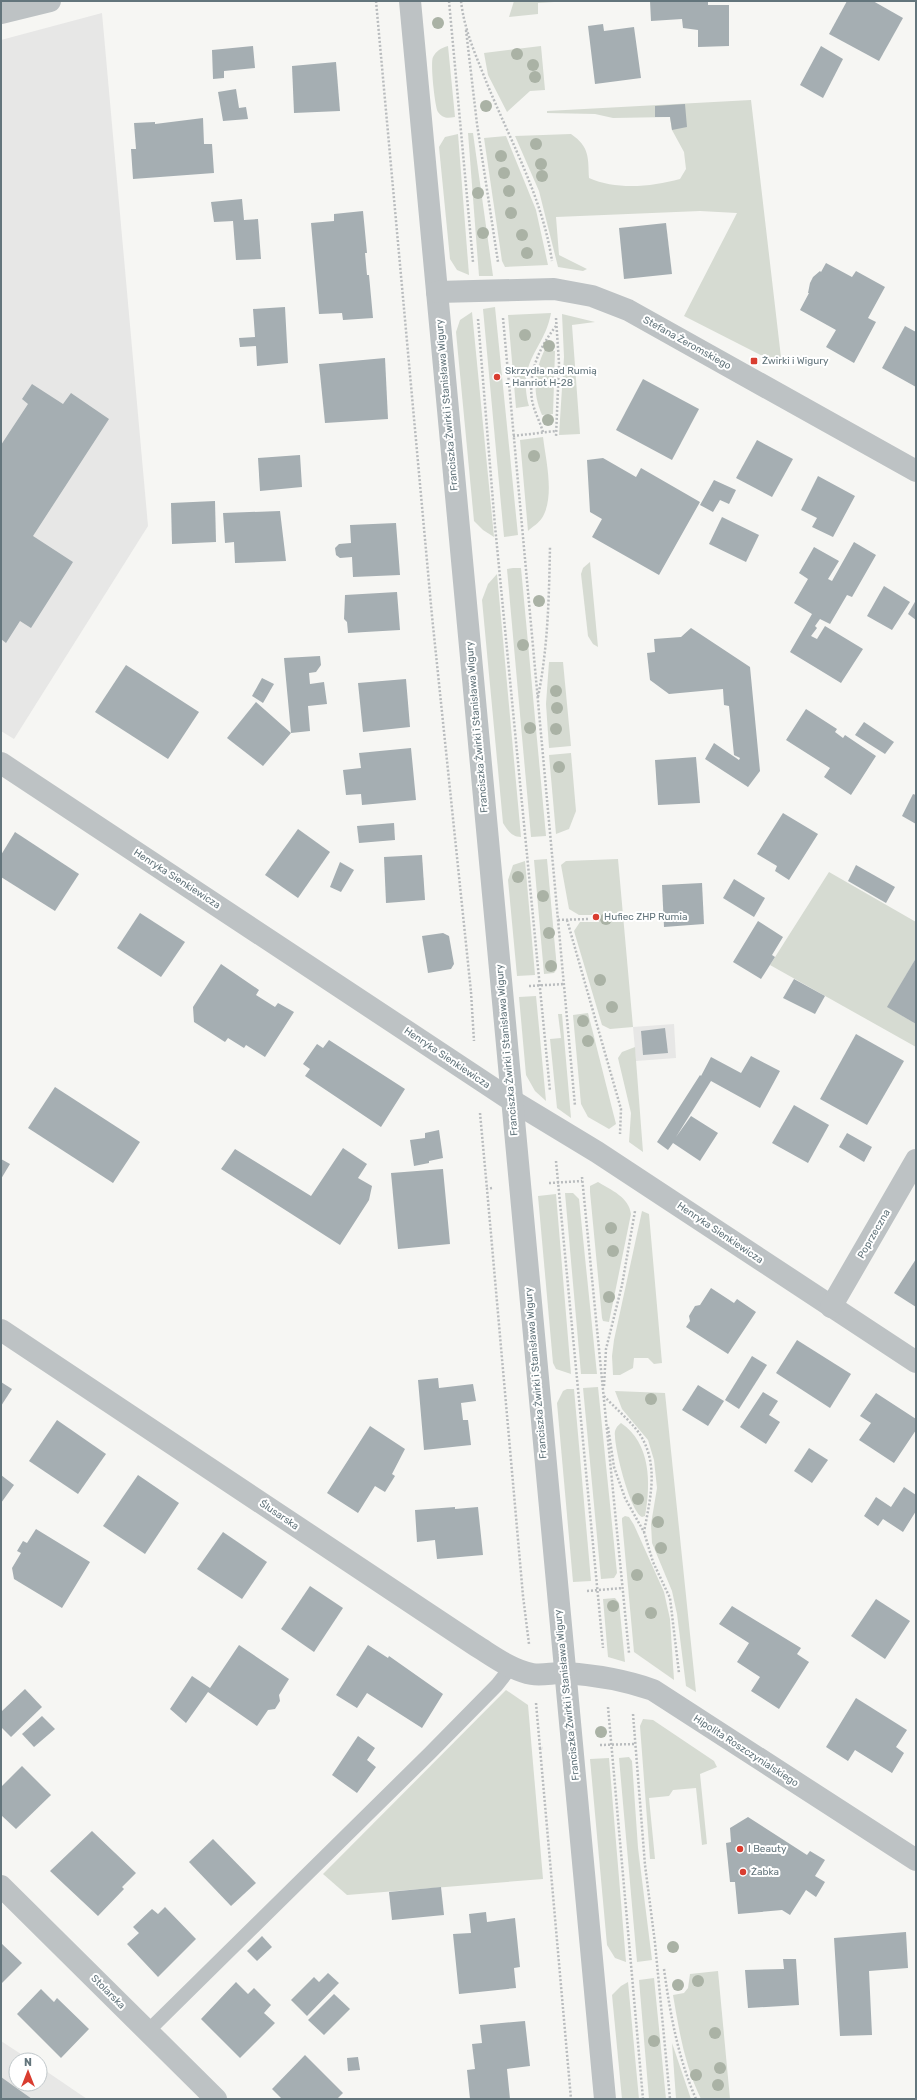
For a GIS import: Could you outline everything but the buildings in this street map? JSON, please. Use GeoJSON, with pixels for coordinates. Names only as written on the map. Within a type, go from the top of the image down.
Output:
{"type":"FeatureCollection","features":[{"type":"Feature","properties":{"kind":"street"},"geometry":{"type":"LineString","coordinates":[[1,13],[50,1]]}},
{"type":"Feature","properties":{"kind":"street","name":"Franciszka Żwirki i Stanisława Wigury"},"geometry":{"type":"LineString","coordinates":[[410,1],[605,2099]]}},
{"type":"Feature","properties":{"kind":"street","name":"Stefana Żeromskiego"},"geometry":{"type":"LineString","coordinates":[[437,292],[560,290],[592,296],[628,310],[916,470]]}},
{"type":"Feature","properties":{"kind":"street","name":"Henryka Sienkiewicza"},"geometry":{"type":"LineString","coordinates":[[1,763],[511,1100],[660,1192],[831,1308],[916,1362]]}},
{"type":"Feature","properties":{"kind":"street","name":"Poprzeczna"},"geometry":{"type":"LineString","coordinates":[[831,1308],[916,1160]]}},
{"type":"Feature","properties":{"kind":"street","name":"Ślusarska"},"geometry":{"type":"LineString","coordinates":[[1,1330],[469,1641],[511,1667],[534,1674],[565,1673]]}},
{"type":"Feature","properties":{"kind":"street","name":"Hipolita Roszczynialskiego"},"geometry":{"type":"LineString","coordinates":[[565,1673],[632,1682],[653,1690],[916,1860]]}},
{"type":"Feature","properties":{"kind":"street","name":"Stolarska"},"geometry":{"type":"LineString","coordinates":[[1,1886],[216,2099]]}},
{"type":"Feature","properties":{"kind":"lane"},"geometry":{"type":"LineString","coordinates":[[148,2031],[430,1754],[497,1685],[511,1667]]}},
{"type":"Feature","properties":{"kind":"path"},"geometry":{"type":"LineString","coordinates":[[376,1],[432,616],[470,992]]}},
{"type":"Feature","properties":{"kind":"path"},"geometry":{"type":"LineString","coordinates":[[449,1],[495,526],[541,985],[553,1126],[606,1678],[643,2099]]}},
{"type":"Feature","properties":{"kind":"path"},"geometry":{"type":"LineString","coordinates":[[461,1],[501,290],[513,436],[578,1141],[632,1682],[635,1744],[645,1865],[655,1943],[670,2099]]}},
{"type":"Feature","properties":{"kind":"path"},"geometry":{"type":"LineString","coordinates":[[466,30],[502,122],[534,193],[548,239],[552,263]]}},
{"type":"Feature","properties":{"kind":"path"},"geometry":{"type":"LineString","coordinates":[[556,314],[559,363],[556,437]]}},
{"type":"Feature","properties":{"kind":"path"},"geometry":{"type":"LineString","coordinates":[[543,432],[532,402],[531,380],[534,366],[541,349],[556,326]]}},
{"type":"Feature","properties":{"kind":"path"},"geometry":{"type":"LineString","coordinates":[[513,436],[556,431]]}},
{"type":"Feature","properties":{"kind":"path"},"geometry":{"type":"LineString","coordinates":[[537,699],[543,673],[547,627],[550,547]]}},
{"type":"Feature","properties":{"kind":"path"},"geometry":{"type":"LineString","coordinates":[[558,920],[589,919]]}},
{"type":"Feature","properties":{"kind":"path"},"geometry":{"type":"LineString","coordinates":[[567,920],[621,1109],[620,1138]]}},
{"type":"Feature","properties":{"kind":"path"},"geometry":{"type":"LineString","coordinates":[[636,1208],[622,1286],[606,1349],[603,1395],[614,1467],[624,1498],[644,1532],[653,1562],[670,1598],[679,1675],[686,1692],[688,1714]]}},
{"type":"Feature","properties":{"kind":"path"},"geometry":{"type":"LineString","coordinates":[[603,1395],[641,1436],[650,1461],[653,1486],[644,1532]]}},
{"type":"Feature","properties":{"kind":"path"},"geometry":{"type":"LineString","coordinates":[[584,1591],[623,1588]]}},
{"type":"Feature","properties":{"kind":"path"},"geometry":{"type":"LineString","coordinates":[[596,1745],[635,1744]]}},
{"type":"Feature","properties":{"kind":"path"},"geometry":{"type":"LineString","coordinates":[[540,1748],[571,2099]]}},
{"type":"Feature","properties":{"kind":"path"},"geometry":{"type":"LineString","coordinates":[[664,1968],[679,2052],[688,2081],[696,2099]]}},
{"type":"Feature","properties":{"kind":"shaded area"},"geometry":{"type":"Polygon","coordinates":[[[514,1],[570,1],[538,3],[538,14],[509,17],[514,1]]]}},
{"type":"Feature","properties":{"kind":"shaded area"},"geometry":{"type":"Polygon","coordinates":[[[102,13],[148,526],[14,739],[1,731],[1,40],[102,13]]]}},
{"type":"Feature","properties":{"kind":"shaded area"},"geometry":{"type":"Polygon","coordinates":[[[448,46],[455,117],[448,118],[442,116],[437,109],[433,85],[432,61],[434,55],[439,50],[448,46]]]}},
{"type":"Feature","properties":{"kind":"shaded area"},"geometry":{"type":"Polygon","coordinates":[[[541,46],[545,90],[530,91],[507,112],[488,75],[484,53],[541,46]]]}},
{"type":"Feature","properties":{"kind":"shaded area"},"geometry":{"type":"Polygon","coordinates":[[[751,100],[782,366],[684,316],[737,213],[700,211],[556,217],[559,255],[587,269],[583,271],[558,267],[539,191],[515,136],[571,134],[585,148],[588,159],[589,178],[599,182],[622,186],[657,184],[680,179],[686,169],[684,152],[672,130],[670,117],[613,118],[595,114],[547,113],[547,111],[751,100]]]}},
{"type":"Feature","properties":{"kind":"shaded area"},"geometry":{"type":"Polygon","coordinates":[[[468,133],[473,133],[493,276],[479,276],[468,133]]]}},
{"type":"Feature","properties":{"kind":"shaded area"},"geometry":{"type":"Polygon","coordinates":[[[458,134],[469,275],[457,270],[450,259],[439,147],[445,137],[458,134]]]}},
{"type":"Feature","properties":{"kind":"shaded area"},"geometry":{"type":"Polygon","coordinates":[[[506,136],[536,210],[548,265],[505,267],[502,261],[484,138],[506,136]]]}},
{"type":"Feature","properties":{"kind":"shaded area"},"geometry":{"type":"Polygon","coordinates":[[[495,307],[518,535],[504,537],[483,309],[495,307]]]}},
{"type":"Feature","properties":{"kind":"shaded area"},"geometry":{"type":"Polygon","coordinates":[[[472,312],[494,537],[483,530],[474,521],[456,332],[460,320],[472,312]]]}},
{"type":"Feature","properties":{"kind":"shaded area"},"geometry":{"type":"Polygon","coordinates":[[[551,313],[548,326],[533,356],[526,377],[526,390],[529,406],[516,408],[508,315],[551,313]]]}},
{"type":"Feature","properties":{"kind":"shaded area"},"geometry":{"type":"Polygon","coordinates":[[[562,314],[595,322],[572,325],[580,434],[559,435],[564,357],[562,314]]]}},
{"type":"Feature","properties":{"kind":"shaded area"},"geometry":{"type":"Polygon","coordinates":[[[545,349],[555,351],[553,414],[542,415],[537,398],[536,382],[538,366],[545,349]]]}},
{"type":"Feature","properties":{"kind":"shaded area"},"geometry":{"type":"Polygon","coordinates":[[[543,437],[549,489],[548,500],[542,518],[528,531],[520,440],[543,437]]]}},
{"type":"Feature","properties":{"kind":"shaded area"},"geometry":{"type":"Polygon","coordinates":[[[590,562],[598,647],[593,644],[588,636],[581,574],[583,568],[590,562]]]}},
{"type":"Feature","properties":{"kind":"shaded area"},"geometry":{"type":"Polygon","coordinates":[[[521,568],[546,836],[531,837],[507,569],[521,568]]]}},
{"type":"Feature","properties":{"kind":"shaded area"},"geometry":{"type":"Polygon","coordinates":[[[497,574],[521,837],[510,833],[503,823],[482,600],[488,584],[497,574]]]}},
{"type":"Feature","properties":{"kind":"shaded area"},"geometry":{"type":"Polygon","coordinates":[[[549,662],[563,662],[571,746],[549,748],[546,704],[549,662]]]}},
{"type":"Feature","properties":{"kind":"shaded area"},"geometry":{"type":"Polygon","coordinates":[[[571,753],[576,811],[569,829],[556,834],[549,755],[571,753]]]}},
{"type":"Feature","properties":{"kind":"shaded area"},"geometry":{"type":"Polygon","coordinates":[[[547,859],[557,969],[554,973],[544,974],[534,860],[547,859]]]}},
{"type":"Feature","properties":{"kind":"shaded area"},"geometry":{"type":"Polygon","coordinates":[[[618,859],[633,1027],[610,1029],[602,1025],[574,931],[580,922],[599,922],[599,915],[579,915],[569,909],[561,865],[566,861],[618,859]]]}},
{"type":"Feature","properties":{"kind":"shaded area"},"geometry":{"type":"Polygon","coordinates":[[[525,861],[535,975],[517,976],[508,880],[513,865],[525,861]]]}},
{"type":"Feature","properties":{"kind":"shaded area"},"geometry":{"type":"Polygon","coordinates":[[[829,872],[916,922],[916,958],[888,1007],[916,1024],[916,1047],[770,965],[829,872]]]}},
{"type":"Feature","properties":{"kind":"shaded area"},"geometry":{"type":"Polygon","coordinates":[[[536,996],[546,1101],[535,1091],[526,1075],[519,997],[536,996]]]}},
{"type":"Feature","properties":{"kind":"shaded area"},"geometry":{"type":"Polygon","coordinates":[[[588,1013],[616,1124],[609,1129],[588,1117],[581,1104],[573,1015],[588,1013]]]}},
{"type":"Feature","properties":{"kind":"shaded area"},"geometry":{"type":"Polygon","coordinates":[[[558,1014],[562,1014],[571,1118],[557,1108],[550,1039],[561,1038],[558,1014]]]}},
{"type":"Feature","properties":{"kind":"shaded area"},"geometry":{"type":"Polygon","coordinates":[[[674,1024],[676,1058],[636,1061],[633,1027],[674,1024]]]}},
{"type":"Feature","properties":{"kind":"shaded area"},"geometry":{"type":"Polygon","coordinates":[[[635,1047],[643,1152],[629,1142],[631,1113],[618,1058],[622,1052],[635,1047]]]}},
{"type":"Feature","properties":{"kind":"shaded area"},"geometry":{"type":"Polygon","coordinates":[[[598,1182],[619,1195],[627,1203],[631,1214],[609,1322],[603,1321],[602,1318],[590,1192],[590,1186],[598,1182]]]}},
{"type":"Feature","properties":{"kind":"shaded area"},"geometry":{"type":"Polygon","coordinates":[[[565,1193],[573,1193],[579,1199],[597,1374],[581,1374],[565,1193]]]}},
{"type":"Feature","properties":{"kind":"shaded area"},"geometry":{"type":"Polygon","coordinates":[[[556,1194],[571,1374],[556,1369],[553,1363],[538,1196],[556,1194]]]}},
{"type":"Feature","properties":{"kind":"shaded area"},"geometry":{"type":"Polygon","coordinates":[[[642,1211],[649,1214],[662,1363],[654,1364],[648,1358],[634,1358],[633,1368],[620,1375],[613,1375],[612,1356],[614,1340],[642,1211]]]}},
{"type":"Feature","properties":{"kind":"shaded area"},"geometry":{"type":"Polygon","coordinates":[[[598,1387],[617,1573],[614,1578],[601,1579],[583,1388],[598,1387]]]}},
{"type":"Feature","properties":{"kind":"shaded area"},"geometry":{"type":"Polygon","coordinates":[[[567,1389],[574,1389],[591,1581],[573,1582],[557,1403],[563,1391],[567,1389]]]}},
{"type":"Feature","properties":{"kind":"shaded area"},"geometry":{"type":"Polygon","coordinates":[[[615,1391],[665,1393],[696,1692],[686,1686],[677,1614],[672,1591],[652,1543],[651,1524],[657,1488],[654,1460],[648,1440],[622,1409],[615,1391]]]}},
{"type":"Feature","properties":{"kind":"shaded area"},"geometry":{"type":"Polygon","coordinates":[[[621,1423],[631,1431],[638,1441],[646,1465],[648,1478],[647,1504],[645,1516],[642,1517],[637,1512],[628,1492],[618,1454],[615,1432],[621,1423]]]}},
{"type":"Feature","properties":{"kind":"shaded area"},"geometry":{"type":"Polygon","coordinates":[[[625,1516],[629,1517],[634,1525],[664,1592],[670,1619],[674,1680],[634,1652],[622,1521],[622,1518],[625,1516]]]}},
{"type":"Feature","properties":{"kind":"shaded area"},"geometry":{"type":"Polygon","coordinates":[[[615,1598],[619,1603],[625,1662],[608,1657],[603,1599],[615,1598]]]}},
{"type":"Feature","properties":{"kind":"shaded area"},"geometry":{"type":"Polygon","coordinates":[[[506,1690],[528,1705],[543,1879],[347,1895],[323,1874],[506,1690]]]}},
{"type":"Feature","properties":{"kind":"shaded area"},"geometry":{"type":"Polygon","coordinates":[[[643,1719],[653,1720],[714,1761],[717,1767],[700,1774],[707,1844],[702,1845],[696,1788],[673,1790],[669,1796],[649,1798],[655,1859],[650,1859],[640,1726],[643,1719]]]}},
{"type":"Feature","properties":{"kind":"shaded area"},"geometry":{"type":"Polygon","coordinates":[[[629,1757],[632,1761],[638,1848],[652,1960],[637,1962],[619,1758],[629,1757]]]}},
{"type":"Feature","properties":{"kind":"shaded area"},"geometry":{"type":"Polygon","coordinates":[[[609,1758],[626,1962],[615,1958],[607,1945],[590,1759],[609,1758]]]}},
{"type":"Feature","properties":{"kind":"shaded area"},"geometry":{"type":"Polygon","coordinates":[[[718,1971],[730,2099],[701,2099],[695,2087],[680,2035],[673,1995],[684,1993],[688,1988],[690,1974],[718,1971]]]}},
{"type":"Feature","properties":{"kind":"shaded area"},"geometry":{"type":"Polygon","coordinates":[[[654,1978],[666,2099],[649,2099],[639,1980],[654,1978]]]}},
{"type":"Feature","properties":{"kind":"shaded area"},"geometry":{"type":"Polygon","coordinates":[[[628,1982],[639,2099],[622,2099],[612,1995],[621,1986],[628,1982]]]}},
{"type":"Feature","properties":{"kind":"shaded area"},"geometry":{"type":"Polygon","coordinates":[[[1,2041],[18,2052],[8,2052],[8,2092],[48,2092],[48,2072],[87,2099],[1,2099],[1,2041]]]}},
{"type":"Feature","properties":{"kind":"shaded area"},"geometry":{"type":"Polygon","coordinates":[[[672,2043],[691,2099],[676,2099],[672,2043]]]}},
{"type":"Feature","properties":{"kind":"place","name":"Żwirki i Wigury"},"geometry":{"type":"Point","coordinates":[754,361]}},
{"type":"Feature","properties":{"kind":"place","name":"Skrzydła nad Rumią - Hanriot H-28"},"geometry":{"type":"Point","coordinates":[497,377]}},
{"type":"Feature","properties":{"kind":"place","name":"Hufiec ZHP Rumia"},"geometry":{"type":"Point","coordinates":[596,917]}},
{"type":"Feature","properties":{"kind":"place","name":"I Beauty"},"geometry":{"type":"Point","coordinates":[740,1849]}},
{"type":"Feature","properties":{"kind":"place","name":"Żabka"},"geometry":{"type":"Point","coordinates":[743,1872]}}]}
